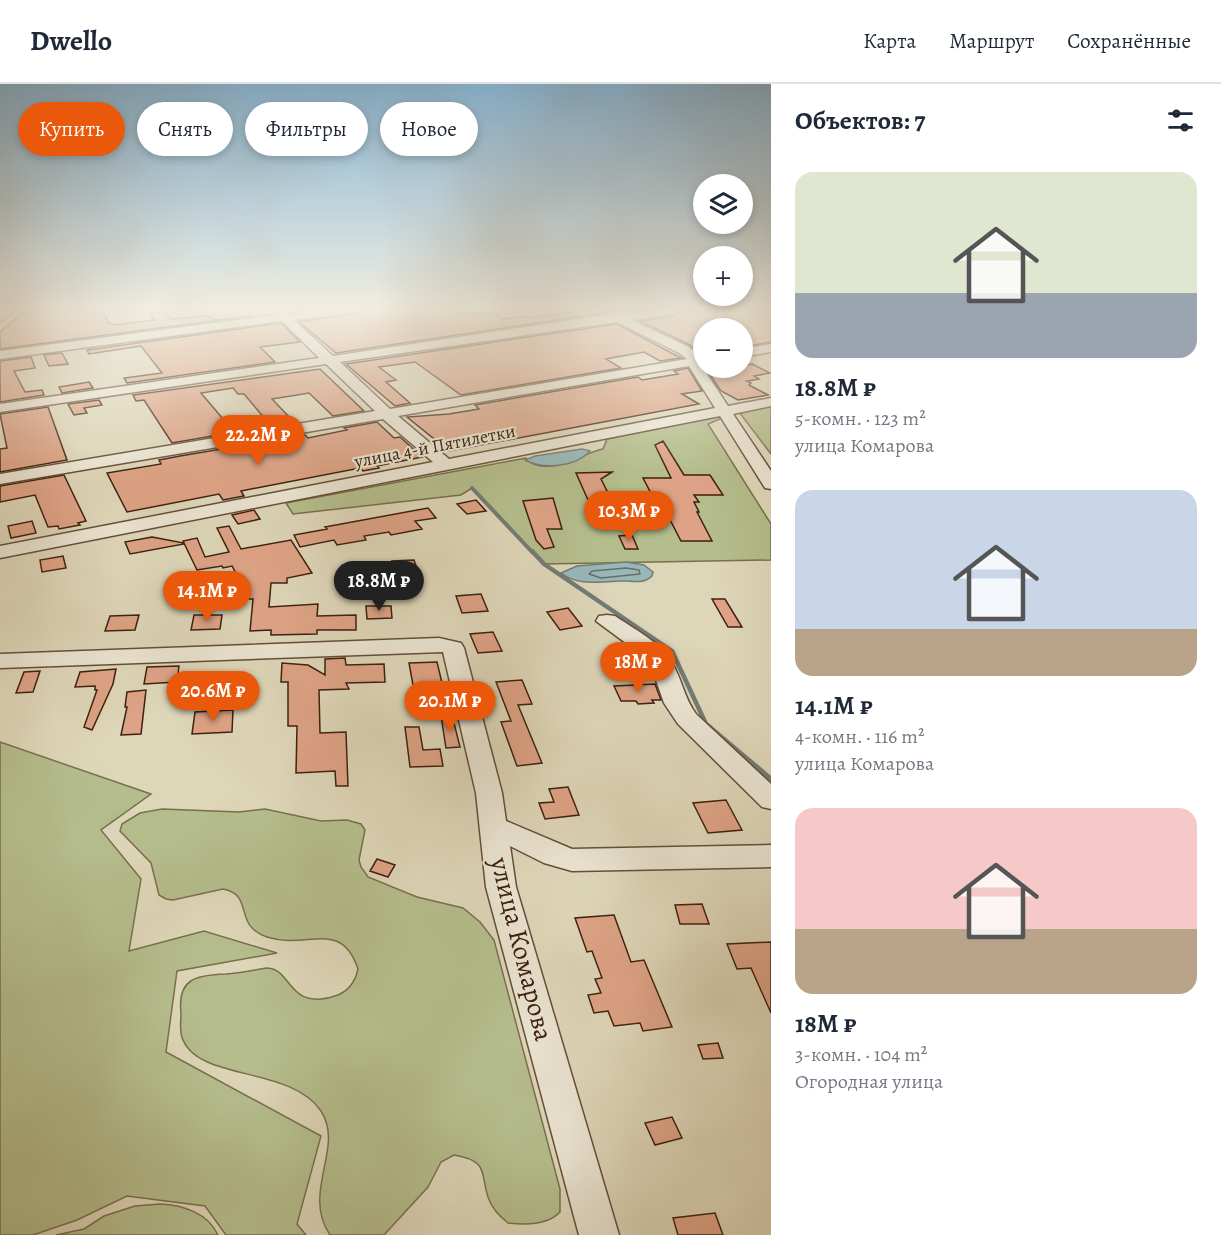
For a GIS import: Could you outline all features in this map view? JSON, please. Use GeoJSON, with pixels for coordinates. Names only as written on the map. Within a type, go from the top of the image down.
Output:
{"type":"FeatureCollection","features":[{"type":"Feature","properties":{"kind":"street"},"geometry":{"type":"LineString","coordinates":[[0,408],[298,364]]}},
{"type":"Feature","properties":{"kind":"street"},"geometry":{"type":"LineString","coordinates":[[335,364],[387,414],[445,464]]}},
{"type":"Feature","properties":{"kind":"street"},"geometry":{"type":"LineString","coordinates":[[0,479],[678,364]]}},
{"type":"Feature","properties":{"kind":"street"},"geometry":{"type":"LineString","coordinates":[[702,378],[771,484]]}},
{"type":"Feature","properties":{"kind":"street","name":"улица 4-й Пятилетки"},"geometry":{"type":"LineString","coordinates":[[0,552],[771,402]]}},
{"type":"Feature","properties":{"kind":"street"},"geometry":{"type":"LineString","coordinates":[[607,621],[646,647],[662,664],[676,703],[687,719],[771,800]]}},
{"type":"Feature","properties":{"kind":"street","name":"улица Комарова"},"geometry":{"type":"LineString","coordinates":[[0,661],[439,645],[450,646],[456,651],[489,793],[501,887],[599,1235]]}},
{"type":"Feature","properties":{"kind":"street"},"geometry":{"type":"LineString","coordinates":[[493,826],[554,855],[572,860],[771,856]]}},
{"type":"Feature","properties":{"kind":"green space"},"geometry":{"type":"Polygon","coordinates":[[[771,405],[771,454],[739,412],[771,405]]]}},
{"type":"Feature","properties":{"kind":"green space"},"geometry":{"type":"Polygon","coordinates":[[[717,416],[720,419],[708,424],[771,524],[771,560],[544,564],[472,488],[461,495],[293,514],[286,503],[526,458],[534,464],[553,466],[603,449],[607,439],[717,416]]]}},
{"type":"Feature","properties":{"kind":"green space"},"geometry":{"type":"Polygon","coordinates":[[[0,742],[151,794],[101,830],[141,879],[129,951],[204,931],[277,953],[177,971],[166,1052],[321,1136],[297,1224],[306,1235],[226,1235],[205,1206],[127,1196],[77,1220],[33,1235],[0,1235],[0,742]]]}},
{"type":"Feature","properties":{"kind":"green space"},"geometry":{"type":"Polygon","coordinates":[[[162,809],[239,812],[265,809],[321,821],[347,820],[361,824],[365,830],[359,860],[368,877],[417,897],[463,908],[480,922],[494,940],[560,1189],[560,1212],[543,1222],[508,1223],[492,1205],[478,1164],[454,1155],[441,1162],[428,1187],[384,1235],[330,1235],[322,1219],[320,1203],[328,1140],[327,1125],[321,1111],[307,1097],[289,1087],[226,1069],[193,1053],[181,1034],[181,1001],[182,992],[186,986],[198,978],[267,968],[282,975],[299,994],[319,999],[335,996],[347,989],[353,983],[358,969],[351,954],[342,944],[332,940],[282,940],[256,932],[246,918],[238,897],[233,892],[223,889],[173,900],[159,895],[151,863],[120,831],[122,824],[140,813],[162,809]]]}},
{"type":"Feature","properties":{"kind":"green space"},"geometry":{"type":"Polygon","coordinates":[[[160,1204],[186,1208],[194,1212],[208,1221],[218,1235],[56,1235],[84,1229],[104,1216],[135,1206],[160,1204]]]}},
{"type":"Feature","properties":{"kind":"water"},"geometry":{"type":"Polygon","coordinates":[[[582,449],[590,451],[568,464],[550,466],[525,460],[535,456],[582,449]]]}},
{"type":"Feature","properties":{"kind":"water"},"geometry":{"type":"Polygon","coordinates":[[[626,562],[644,565],[653,572],[652,576],[641,581],[583,582],[561,573],[577,566],[626,562]]]}},
{"type":"Feature","properties":{"kind":"building"},"geometry":{"type":"Polygon","coordinates":[[[0,364],[33,364],[35,368],[14,371],[25,392],[42,390],[44,395],[0,402],[0,364]]]}},
{"type":"Feature","properties":{"kind":"building"},"geometry":{"type":"Polygon","coordinates":[[[48,364],[68,364],[49,366],[48,364]]]}},
{"type":"Feature","properties":{"kind":"building"},"geometry":{"type":"Polygon","coordinates":[[[155,364],[263,364],[127,383],[124,378],[162,373],[155,364]]]}},
{"type":"Feature","properties":{"kind":"building"},"geometry":{"type":"Polygon","coordinates":[[[346,364],[403,364],[379,367],[396,380],[386,382],[410,403],[395,406],[346,364]]]}},
{"type":"Feature","properties":{"kind":"building"},"geometry":{"type":"Polygon","coordinates":[[[417,364],[614,364],[621,368],[461,395],[417,364]]]}},
{"type":"Feature","properties":{"kind":"building"},"geometry":{"type":"Polygon","coordinates":[[[753,364],[770,373],[754,376],[759,379],[747,381],[751,383],[749,385],[768,395],[738,400],[721,391],[712,378],[753,378],[753,364]]]}},
{"type":"Feature","properties":{"kind":"building"},"geometry":{"type":"Polygon","coordinates":[[[688,368],[702,391],[682,394],[699,404],[449,451],[407,417],[449,414],[479,409],[475,405],[638,377],[642,380],[678,374],[674,371],[688,368]]]}},
{"type":"Feature","properties":{"kind":"building"},"geometry":{"type":"Polygon","coordinates":[[[320,369],[364,411],[333,416],[309,393],[272,399],[294,422],[172,443],[144,400],[136,401],[133,395],[320,369]],[[233,388],[201,393],[229,426],[266,420],[244,394],[238,394],[233,388]]]}},
{"type":"Feature","properties":{"kind":"building"},"geometry":{"type":"Polygon","coordinates":[[[89,382],[93,388],[62,393],[59,387],[89,382]]]}},
{"type":"Feature","properties":{"kind":"building"},"geometry":{"type":"Polygon","coordinates":[[[99,400],[102,405],[84,408],[87,413],[74,415],[68,404],[99,400]]]}},
{"type":"Feature","properties":{"kind":"building"},"geometry":{"type":"Polygon","coordinates":[[[48,407],[67,460],[0,472],[0,449],[7,448],[0,414],[48,407]]]}},
{"type":"Feature","properties":{"kind":"building"},"geometry":{"type":"Polygon","coordinates":[[[377,422],[394,438],[400,437],[422,457],[377,466],[379,468],[363,471],[360,468],[241,491],[244,496],[223,500],[219,494],[127,512],[107,473],[161,464],[159,460],[180,456],[305,435],[308,438],[377,422]]]}},
{"type":"Feature","properties":{"kind":"building"},"geometry":{"type":"Polygon","coordinates":[[[663,441],[684,475],[710,475],[723,495],[694,495],[699,502],[694,502],[699,512],[697,512],[712,541],[681,541],[668,516],[663,516],[643,478],[671,478],[655,445],[663,441]]]}},
{"type":"Feature","properties":{"kind":"building"},"geometry":{"type":"Polygon","coordinates":[[[612,472],[601,479],[611,499],[588,500],[576,473],[612,472]]]}},
{"type":"Feature","properties":{"kind":"building"},"geometry":{"type":"Polygon","coordinates":[[[64,475],[86,521],[78,523],[80,525],[59,529],[58,526],[48,527],[35,495],[0,502],[0,486],[64,475]]]}},
{"type":"Feature","properties":{"kind":"building"},"geometry":{"type":"Polygon","coordinates":[[[553,498],[562,529],[547,529],[554,547],[544,549],[536,540],[523,501],[553,498]]]}},
{"type":"Feature","properties":{"kind":"building"},"geometry":{"type":"Polygon","coordinates":[[[476,500],[486,511],[467,514],[457,504],[476,500]]]}},
{"type":"Feature","properties":{"kind":"building"},"geometry":{"type":"Polygon","coordinates":[[[428,508],[436,518],[415,521],[422,529],[391,535],[389,532],[364,536],[366,540],[337,545],[334,540],[300,547],[294,535],[327,529],[325,527],[428,508]]]}},
{"type":"Feature","properties":{"kind":"building"},"geometry":{"type":"Polygon","coordinates":[[[254,510],[260,519],[238,524],[232,515],[254,510]]]}},
{"type":"Feature","properties":{"kind":"building"},"geometry":{"type":"Polygon","coordinates":[[[32,521],[36,533],[11,538],[8,526],[32,521]]]}},
{"type":"Feature","properties":{"kind":"building"},"geometry":{"type":"Polygon","coordinates":[[[229,526],[241,549],[291,540],[312,573],[287,578],[287,583],[271,583],[269,607],[318,604],[317,616],[356,615],[356,630],[317,630],[317,634],[271,635],[271,630],[250,631],[253,599],[241,599],[242,585],[232,566],[197,570],[183,541],[197,538],[205,557],[229,552],[217,528],[229,526]]]}},
{"type":"Feature","properties":{"kind":"building"},"geometry":{"type":"Polygon","coordinates":[[[632,535],[638,549],[625,549],[619,536],[632,535]]]}},
{"type":"Feature","properties":{"kind":"building"},"geometry":{"type":"Polygon","coordinates":[[[152,537],[184,544],[130,554],[125,542],[152,537]]]}},
{"type":"Feature","properties":{"kind":"building"},"geometry":{"type":"Polygon","coordinates":[[[63,556],[66,568],[42,572],[40,560],[63,556]]]}},
{"type":"Feature","properties":{"kind":"building"},"geometry":{"type":"Polygon","coordinates":[[[414,560],[418,572],[396,574],[392,561],[414,560]]]}},
{"type":"Feature","properties":{"kind":"building"},"geometry":{"type":"Polygon","coordinates":[[[481,594],[488,611],[462,613],[456,596],[481,594]]]}},
{"type":"Feature","properties":{"kind":"building"},"geometry":{"type":"Polygon","coordinates":[[[712,599],[725,599],[742,627],[728,627],[712,599]]]}},
{"type":"Feature","properties":{"kind":"building"},"geometry":{"type":"Polygon","coordinates":[[[366,606],[391,606],[392,618],[367,619],[366,606]]]}},
{"type":"Feature","properties":{"kind":"building"},"geometry":{"type":"Polygon","coordinates":[[[568,608],[582,626],[560,630],[547,612],[568,608]]]}},
{"type":"Feature","properties":{"kind":"building"},"geometry":{"type":"Polygon","coordinates":[[[139,615],[135,630],[105,631],[110,616],[139,615]]]}},
{"type":"Feature","properties":{"kind":"building"},"geometry":{"type":"Polygon","coordinates":[[[194,615],[222,615],[220,629],[191,630],[194,615]]]}},
{"type":"Feature","properties":{"kind":"building"},"geometry":{"type":"Polygon","coordinates":[[[493,632],[502,651],[478,653],[470,634],[493,632]]]}},
{"type":"Feature","properties":{"kind":"building"},"geometry":{"type":"Polygon","coordinates":[[[345,658],[346,665],[384,664],[385,682],[346,683],[349,689],[319,690],[320,733],[346,732],[348,786],[336,786],[335,771],[296,773],[297,726],[288,726],[288,682],[281,682],[282,663],[308,665],[325,675],[325,659],[345,658]]]}},
{"type":"Feature","properties":{"kind":"building"},"geometry":{"type":"Polygon","coordinates":[[[437,662],[442,683],[413,685],[409,663],[437,662]]]}},
{"type":"Feature","properties":{"kind":"building"},"geometry":{"type":"Polygon","coordinates":[[[179,666],[177,682],[144,684],[147,667],[179,666]]]}},
{"type":"Feature","properties":{"kind":"building"},"geometry":{"type":"Polygon","coordinates":[[[116,669],[113,684],[92,730],[84,727],[97,690],[95,686],[75,687],[80,672],[116,669]]]}},
{"type":"Feature","properties":{"kind":"building"},"geometry":{"type":"Polygon","coordinates":[[[40,671],[33,692],[16,693],[24,672],[40,671]]]}},
{"type":"Feature","properties":{"kind":"building"},"geometry":{"type":"Polygon","coordinates":[[[522,680],[532,704],[518,705],[542,763],[517,766],[501,722],[511,721],[496,682],[522,680]]]}},
{"type":"Feature","properties":{"kind":"building"},"geometry":{"type":"Polygon","coordinates":[[[655,684],[661,700],[638,704],[636,701],[621,701],[614,686],[655,684]]]}},
{"type":"Feature","properties":{"kind":"building"},"geometry":{"type":"Polygon","coordinates":[[[146,690],[141,734],[121,735],[127,707],[125,707],[127,692],[146,690]]]}},
{"type":"Feature","properties":{"kind":"building"},"geometry":{"type":"Polygon","coordinates":[[[233,710],[232,732],[192,734],[195,712],[233,710]]]}},
{"type":"Feature","properties":{"kind":"building"},"geometry":{"type":"Polygon","coordinates":[[[452,715],[460,747],[446,748],[441,716],[452,715]]]}},
{"type":"Feature","properties":{"kind":"building"},"geometry":{"type":"Polygon","coordinates":[[[405,727],[419,727],[423,750],[440,749],[443,766],[410,767],[405,727]]]}},
{"type":"Feature","properties":{"kind":"building"},"geometry":{"type":"Polygon","coordinates":[[[568,787],[579,815],[545,819],[539,803],[554,802],[549,789],[568,787]]]}},
{"type":"Feature","properties":{"kind":"building"},"geometry":{"type":"Polygon","coordinates":[[[726,800],[742,830],[708,833],[693,803],[726,800]]]}},
{"type":"Feature","properties":{"kind":"building"},"geometry":{"type":"Polygon","coordinates":[[[377,859],[395,865],[388,877],[370,871],[377,859]]]}},
{"type":"Feature","properties":{"kind":"building"},"geometry":{"type":"Polygon","coordinates":[[[702,904],[709,924],[680,924],[675,905],[702,904]]]}},
{"type":"Feature","properties":{"kind":"building"},"geometry":{"type":"Polygon","coordinates":[[[614,915],[631,962],[644,960],[672,1027],[643,1031],[640,1023],[614,1026],[608,1011],[594,1013],[588,995],[601,993],[595,979],[602,978],[592,951],[587,952],[575,918],[614,915]]]}},
{"type":"Feature","properties":{"kind":"building"},"geometry":{"type":"Polygon","coordinates":[[[771,942],[771,1013],[751,968],[737,969],[727,944],[771,942]]]}},
{"type":"Feature","properties":{"kind":"building"},"geometry":{"type":"Polygon","coordinates":[[[718,1043],[723,1058],[703,1059],[698,1045],[718,1043]]]}},
{"type":"Feature","properties":{"kind":"building"},"geometry":{"type":"Polygon","coordinates":[[[672,1117],[682,1138],[655,1145],[645,1123],[672,1117]]]}},
{"type":"Feature","properties":{"kind":"building"},"geometry":{"type":"Polygon","coordinates":[[[715,1213],[723,1235],[678,1235],[673,1218],[715,1213]]]}},
{"type":"Feature","properties":{"kind":"waterway"},"geometry":{"type":"LineString","coordinates":[[472,488],[533,553]]}},
{"type":"Feature","properties":{"kind":"waterway"},"geometry":{"type":"LineString","coordinates":[[532,551],[544,564],[672,651],[706,724],[710,727]]}},
{"type":"Feature","properties":{"kind":"waterway"},"geometry":{"type":"LineString","coordinates":[[708,726],[771,779]]}}]}
